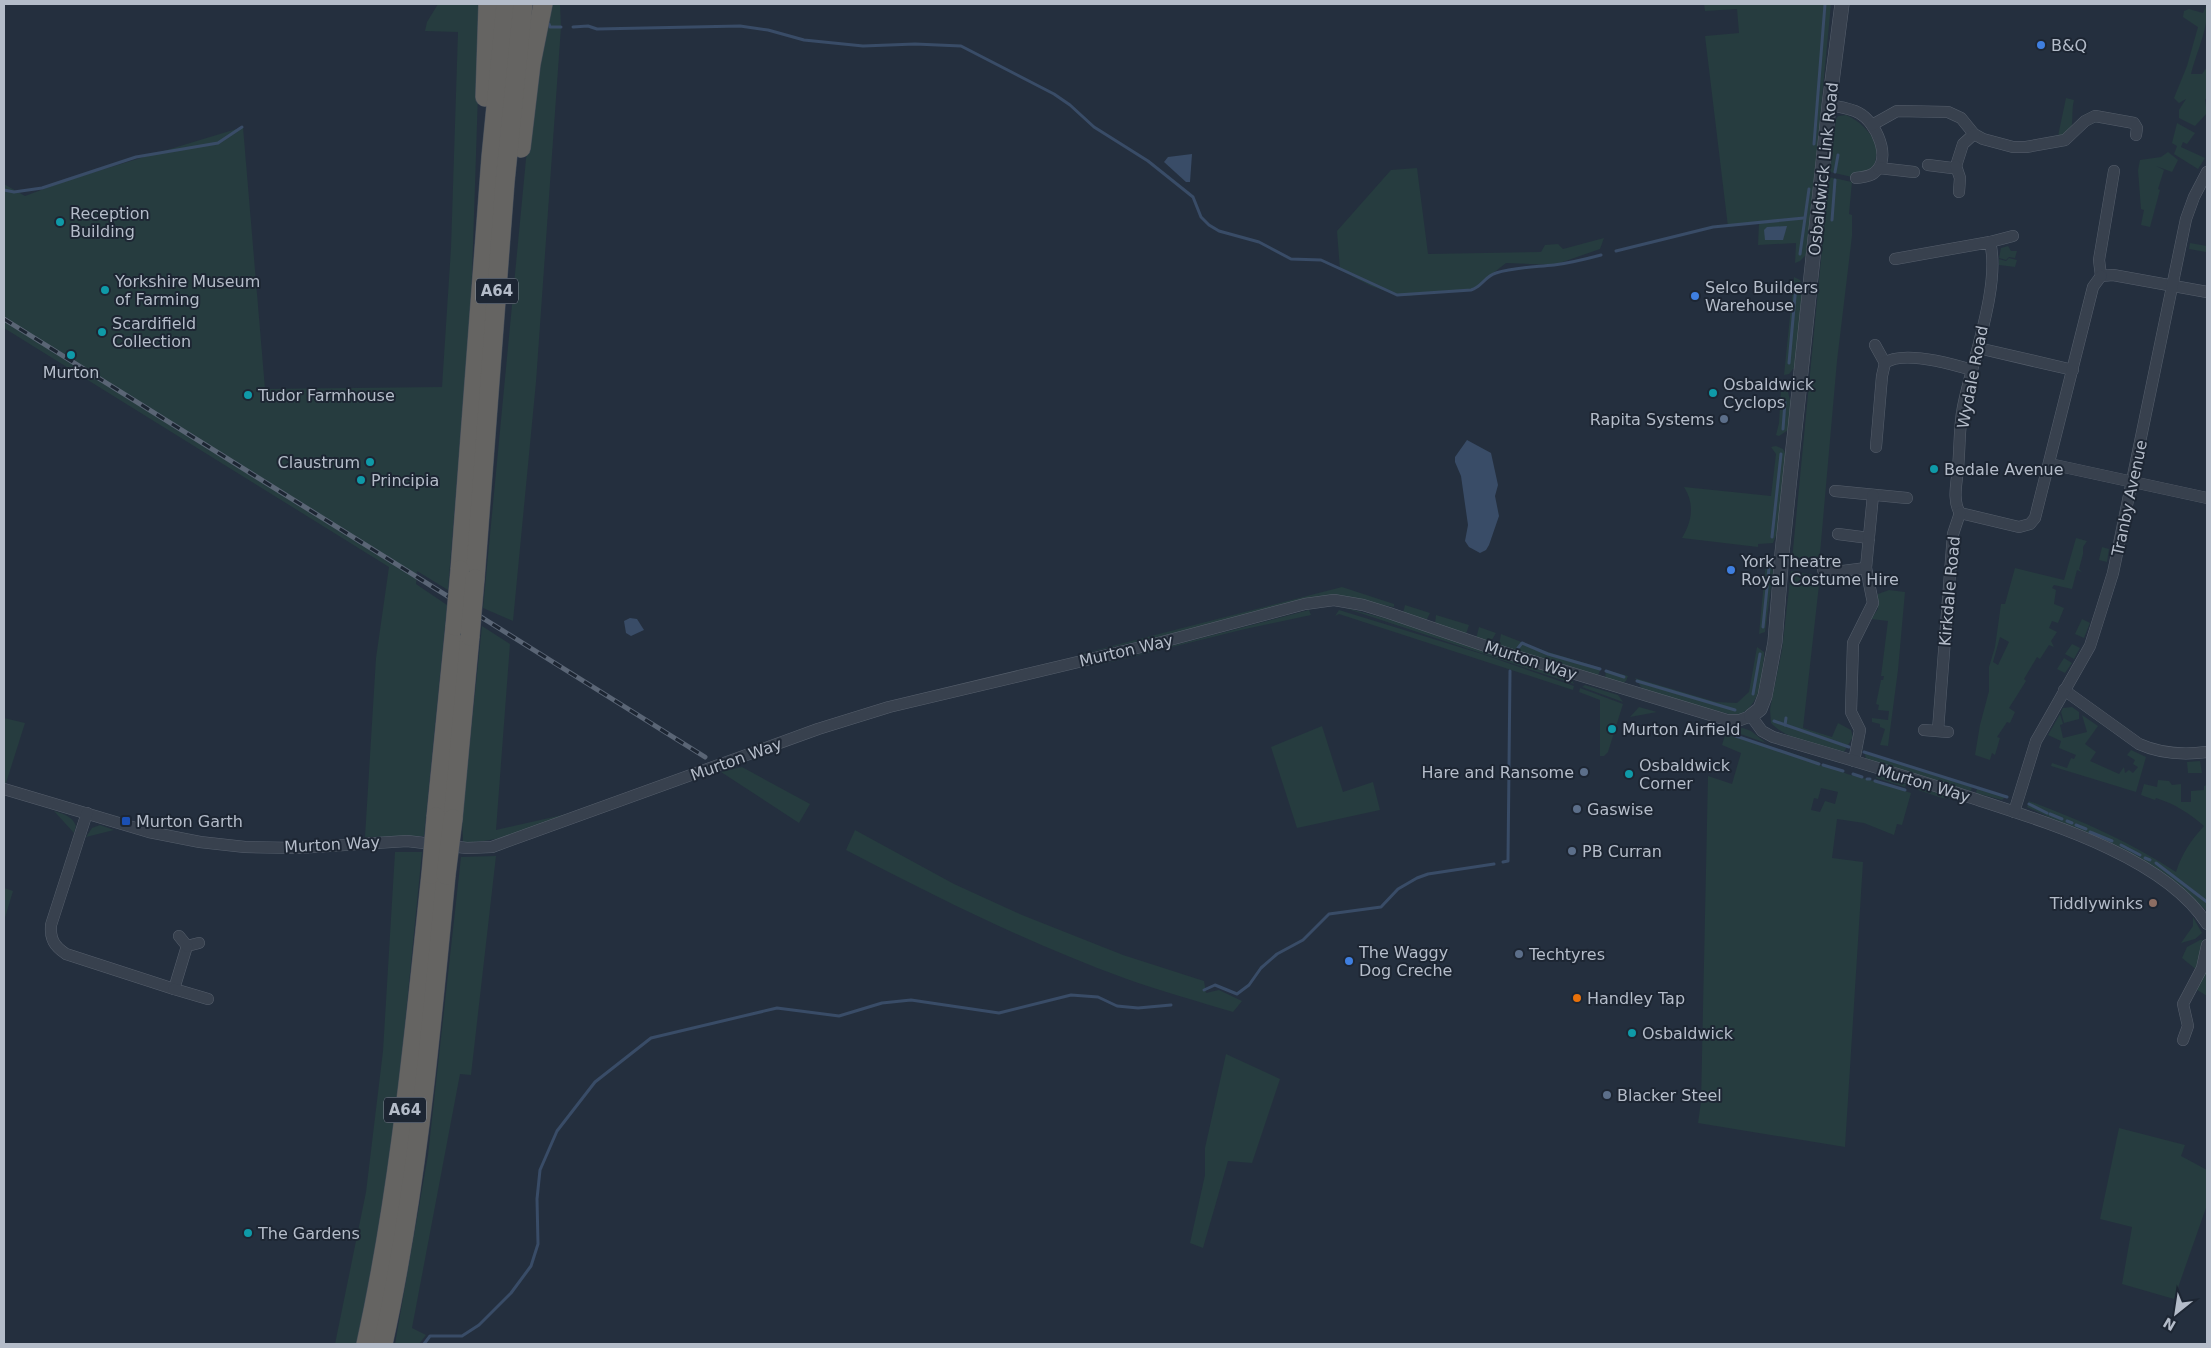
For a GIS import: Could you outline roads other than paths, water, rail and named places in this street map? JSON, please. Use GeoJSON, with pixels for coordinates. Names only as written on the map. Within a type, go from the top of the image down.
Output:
{"type":"FeatureCollection","features":[{"type":"Feature","properties":{"kind":"highway"},"geometry":{"type":"LineString","coordinates":[[488,4],[485,116],[491,156]]}},
{"type":"Feature","properties":{"kind":"highway","name":"A64"},"geometry":{"type":"LineString","coordinates":[[467,575],[491,156],[506,4]]}},
{"type":"Feature","properties":{"kind":"highway","name":"A64"},"geometry":{"type":"LineString","coordinates":[[366,1344],[393,1206],[438,875],[523,4]]}},
{"type":"Feature","properties":{"kind":"highway"},"geometry":{"type":"LineString","coordinates":[[499,265],[514,204],[531,64],[543,4]]}},
{"type":"Feature","properties":{"kind":"highway","name":"A64"},"geometry":{"type":"LineString","coordinates":[[383,1344],[392,1303],[419,1142],[438,875]]}},
{"type":"Feature","properties":{"kind":"street","name":"Osbaldwick Link Road"},"geometry":{"type":"LineString","coordinates":[[1751,716],[1760,709],[1765,696],[1774,650],[1829,105],[1842,4]]}},
{"type":"Feature","properties":{"kind":"street"},"geometry":{"type":"LineString","coordinates":[[1829,105],[1860,113],[1872,124],[1882,144],[1879,168],[1870,176],[1856,178]]}},
{"type":"Feature","properties":{"kind":"street"},"geometry":{"type":"LineString","coordinates":[[1872,124],[1897,111],[1925,113],[1938,111],[1955,114],[1974,134],[1996,144],[2026,147],[2065,140],[2085,120],[2095,116],[2134,123],[2137,128],[2136,135]]}},
{"type":"Feature","properties":{"kind":"street"},"geometry":{"type":"LineString","coordinates":[[1959,192],[1960,178],[1956,166],[1963,144],[1974,134]]}},
{"type":"Feature","properties":{"kind":"street"},"geometry":{"type":"LineString","coordinates":[[1928,165],[1952,168],[1956,166]]}},
{"type":"Feature","properties":{"kind":"street"},"geometry":{"type":"LineString","coordinates":[[1879,168],[1914,172]]}},
{"type":"Feature","properties":{"kind":"street"},"geometry":{"type":"LineString","coordinates":[[2114,171],[2099,260],[2101,276],[2093,287],[2050,464],[2207,498]]}},
{"type":"Feature","properties":{"kind":"street","name":"Tranby Avenue"},"geometry":{"type":"LineString","coordinates":[[2016,808],[2036,741],[2090,646],[2097,628],[2113,574],[2186,220],[2194,197],[2207,172]]}},
{"type":"Feature","properties":{"kind":"street"},"geometry":{"type":"LineString","coordinates":[[1903,261],[2013,236]]}},
{"type":"Feature","properties":{"kind":"street","name":"Wydale Road"},"geometry":{"type":"LineString","coordinates":[[1960,513],[1957,508],[1956,491],[1962,418],[1993,278],[1994,264],[1990,242]]}},
{"type":"Feature","properties":{"kind":"street"},"geometry":{"type":"LineString","coordinates":[[2101,276],[2113,275],[2207,292]]}},
{"type":"Feature","properties":{"kind":"street"},"geometry":{"type":"LineString","coordinates":[[1875,345],[1886,363]]}},
{"type":"Feature","properties":{"kind":"street"},"geometry":{"type":"LineString","coordinates":[[1978,348],[2073,370]]}},
{"type":"Feature","properties":{"kind":"street"},"geometry":{"type":"LineString","coordinates":[[1876,447],[1871,431],[1883,369],[1886,363],[1893,359],[1934,360],[1972,370]]}},
{"type":"Feature","properties":{"kind":"street","name":"Kirkdale Road"},"geometry":{"type":"LineString","coordinates":[[1924,730],[1943,731],[1953,534],[1960,513],[2019,527],[2030,524],[2035,518],[2050,464]]}},
{"type":"Feature","properties":{"kind":"street"},"geometry":{"type":"LineString","coordinates":[[1835,491],[1908,498]]}},
{"type":"Feature","properties":{"kind":"street"},"geometry":{"type":"LineString","coordinates":[[1857,753],[1860,730],[1851,712],[1852,653],[1857,632],[1873,603],[1866,568],[1873,495]]}},
{"type":"Feature","properties":{"kind":"street"},"geometry":{"type":"LineString","coordinates":[[1838,534],[1870,538]]}},
{"type":"Feature","properties":{"kind":"street"},"geometry":{"type":"LineString","coordinates":[[1823,570],[1843,571],[1866,568]]}},
{"type":"Feature","properties":{"kind":"street","name":"Murton Way"},"geometry":{"type":"LineString","coordinates":[[4,789],[149,832],[200,842],[244,847],[298,848],[407,841],[467,848],[492,847],[818,729],[880,710],[1162,642],[1305,604],[1334,600],[1362,605],[1389,613],[1522,658],[1727,720],[1740,720],[1751,716],[1767,735],[1857,753],[2016,808],[2071,832],[2148,871],[2189,901],[2207,924]]}},
{"type":"Feature","properties":{"kind":"street"},"geometry":{"type":"LineString","coordinates":[[2064,690],[2140,744],[2152,750],[2180,754],[2207,752]]}},
{"type":"Feature","properties":{"kind":"street"},"geometry":{"type":"LineString","coordinates":[[87,813],[51,925],[52,942],[66,954],[208,999]]}},
{"type":"Feature","properties":{"kind":"street"},"geometry":{"type":"LineString","coordinates":[[179,936],[187,946]]}},
{"type":"Feature","properties":{"kind":"street"},"geometry":{"type":"LineString","coordinates":[[187,946],[199,942]]}},
{"type":"Feature","properties":{"kind":"street"},"geometry":{"type":"LineString","coordinates":[[2183,1040],[2188,1026],[2183,1004],[2202,968],[2207,945]]}},
{"type":"Feature","properties":{"kind":"street"},"geometry":{"type":"LineString","coordinates":[[174,988],[187,946]]}},
{"type":"Feature","properties":{"kind":"water"},"geometry":{"type":"Polygon","coordinates":[[[1192,154],[1190,182],[1186,182],[1164,162],[1168,157],[1192,154]]]}},
{"type":"Feature","properties":{"kind":"water"},"geometry":{"type":"Polygon","coordinates":[[[1787,226],[1783,240],[1765,240],[1764,230],[1767,227],[1787,226]]]}},
{"type":"Feature","properties":{"kind":"water"},"geometry":{"type":"Polygon","coordinates":[[[1467,440],[1491,453],[1498,485],[1495,496],[1499,516],[1489,545],[1486,550],[1480,553],[1469,547],[1465,541],[1468,525],[1461,476],[1455,462],[1455,457],[1467,440]]]}},
{"type":"Feature","properties":{"kind":"water"},"geometry":{"type":"Polygon","coordinates":[[[630,618],[637,619],[644,630],[631,636],[626,633],[624,621],[630,618]]]}},
{"type":"Feature","properties":{"kind":"waterway"},"geometry":{"type":"LineString","coordinates":[[1814,144],[1825,4]]}},
{"type":"Feature","properties":{"kind":"waterway"},"geometry":{"type":"LineString","coordinates":[[549,24],[550,27],[561,27]]}},
{"type":"Feature","properties":{"kind":"waterway"},"geometry":{"type":"LineString","coordinates":[[573,27],[588,26],[597,29],[740,26],[768,30],[804,40],[863,46],[915,44],[961,46],[1054,94],[1070,105],[1094,127],[1148,161],[1193,197],[1201,217],[1219,231],[1259,242],[1291,259],[1321,260],[1397,295],[1471,290],[1475,289],[1492,274],[1503,271],[1560,264],[1601,255]]}},
{"type":"Feature","properties":{"kind":"waterway"},"geometry":{"type":"LineString","coordinates":[[4,190],[14,192],[42,188],[136,157],[218,143],[242,127]]}},
{"type":"Feature","properties":{"kind":"waterway"},"geometry":{"type":"LineString","coordinates":[[1835,172],[1838,155]]}},
{"type":"Feature","properties":{"kind":"waterway"},"geometry":{"type":"LineString","coordinates":[[1832,220],[1835,180]]}},
{"type":"Feature","properties":{"kind":"waterway"},"geometry":{"type":"LineString","coordinates":[[1800,254],[1809,189]]}},
{"type":"Feature","properties":{"kind":"waterway"},"geometry":{"type":"LineString","coordinates":[[1616,251],[1713,227],[1804,218]]}},
{"type":"Feature","properties":{"kind":"waterway"},"geometry":{"type":"LineString","coordinates":[[1789,363],[1796,285]]}},
{"type":"Feature","properties":{"kind":"waterway"},"geometry":{"type":"LineString","coordinates":[[1783,429],[1785,402]]}},
{"type":"Feature","properties":{"kind":"waterway"},"geometry":{"type":"LineString","coordinates":[[1772,537],[1781,454]]}},
{"type":"Feature","properties":{"kind":"waterway"},"geometry":{"type":"LineString","coordinates":[[1763,627],[1769,568]]}},
{"type":"Feature","properties":{"kind":"waterway"},"geometry":{"type":"LineString","coordinates":[[1518,648],[1522,643],[1548,654],[1600,669]]}},
{"type":"Feature","properties":{"kind":"waterway"},"geometry":{"type":"LineString","coordinates":[[1753,694],[1760,654]]}},
{"type":"Feature","properties":{"kind":"waterway"},"geometry":{"type":"LineString","coordinates":[[1503,862],[1508,861],[1510,671]]}},
{"type":"Feature","properties":{"kind":"waterway"},"geometry":{"type":"LineString","coordinates":[[1606,671],[1624,677]]}},
{"type":"Feature","properties":{"kind":"waterway"},"geometry":{"type":"LineString","coordinates":[[1637,681],[1735,710]]}},
{"type":"Feature","properties":{"kind":"waterway"},"geometry":{"type":"LineString","coordinates":[[1785,725],[1786,718]]}},
{"type":"Feature","properties":{"kind":"waterway"},"geometry":{"type":"LineString","coordinates":[[1774,721],[1849,747]]}},
{"type":"Feature","properties":{"kind":"waterway"},"geometry":{"type":"LineString","coordinates":[[1733,735],[1819,764]]}},
{"type":"Feature","properties":{"kind":"waterway"},"geometry":{"type":"LineString","coordinates":[[1864,752],[2007,797]]}},
{"type":"Feature","properties":{"kind":"waterway"},"geometry":{"type":"LineString","coordinates":[[1823,765],[1843,771]]}},
{"type":"Feature","properties":{"kind":"waterway"},"geometry":{"type":"LineString","coordinates":[[1853,774],[1862,777]]}},
{"type":"Feature","properties":{"kind":"waterway"},"geometry":{"type":"LineString","coordinates":[[1875,781],[1905,790]]}},
{"type":"Feature","properties":{"kind":"waterway"},"geometry":{"type":"LineString","coordinates":[[2029,804],[2047,813]]}},
{"type":"Feature","properties":{"kind":"waterway"},"geometry":{"type":"LineString","coordinates":[[2050,814],[2062,819]]}},
{"type":"Feature","properties":{"kind":"waterway"},"geometry":{"type":"LineString","coordinates":[[2067,821],[2072,823]]}},
{"type":"Feature","properties":{"kind":"waterway"},"geometry":{"type":"LineString","coordinates":[[2076,825],[2086,829]]}},
{"type":"Feature","properties":{"kind":"waterway"},"geometry":{"type":"LineString","coordinates":[[2090,832],[2112,841]]}},
{"type":"Feature","properties":{"kind":"waterway"},"geometry":{"type":"LineString","coordinates":[[2121,845],[2140,855]]}},
{"type":"Feature","properties":{"kind":"waterway"},"geometry":{"type":"LineString","coordinates":[[2145,858],[2150,860]]}},
{"type":"Feature","properties":{"kind":"waterway"},"geometry":{"type":"LineString","coordinates":[[2156,863],[2207,902]]}},
{"type":"Feature","properties":{"kind":"waterway"},"geometry":{"type":"LineString","coordinates":[[1204,990],[1215,985],[1237,994],[1249,985],[1261,968],[1277,954],[1303,940],[1329,914],[1381,907],[1398,889],[1428,874],[1494,864]]}},
{"type":"Feature","properties":{"kind":"waterway"},"geometry":{"type":"LineString","coordinates":[[424,1344],[430,1336],[462,1336],[479,1325],[511,1293],[531,1266],[538,1244],[537,1199],[540,1170],[557,1131],[595,1082],[651,1038],[777,1008],[839,1016],[882,1003],[911,1000],[999,1013],[1071,995],[1098,997],[1117,1006],[1138,1008],[1171,1005]]}},
{"type":"Feature","properties":{"kind":"railway"},"geometry":{"type":"LineString","coordinates":[[4,319],[705,757]]}},
{"type":"Feature","properties":{"kind":"place","name":"B&Q"},"geometry":{"type":"Point","coordinates":[2041,45]}},
{"type":"Feature","properties":{"kind":"place","name":"Reception Building"},"geometry":{"type":"Point","coordinates":[60,222]}},
{"type":"Feature","properties":{"kind":"place","name":"Yorkshire Museum of Farming"},"geometry":{"type":"Point","coordinates":[105,290]}},
{"type":"Feature","properties":{"kind":"place","name":"Selco Builders Warehouse"},"geometry":{"type":"Point","coordinates":[1695,296]}},
{"type":"Feature","properties":{"kind":"place","name":"Scardifield Collection"},"geometry":{"type":"Point","coordinates":[102,332]}},
{"type":"Feature","properties":{"kind":"place","name":"Murton"},"geometry":{"type":"Point","coordinates":[71,355]}},
{"type":"Feature","properties":{"kind":"place","name":"Osbaldwick Cyclops"},"geometry":{"type":"Point","coordinates":[1713,393]}},
{"type":"Feature","properties":{"kind":"place","name":"Tudor Farmhouse"},"geometry":{"type":"Point","coordinates":[248,395]}},
{"type":"Feature","properties":{"kind":"place","name":"Rapita Systems"},"geometry":{"type":"Point","coordinates":[1724,419]}},
{"type":"Feature","properties":{"kind":"place","name":"Claustrum"},"geometry":{"type":"Point","coordinates":[370,462]}},
{"type":"Feature","properties":{"kind":"place","name":"Bedale Avenue"},"geometry":{"type":"Point","coordinates":[1934,469]}},
{"type":"Feature","properties":{"kind":"place","name":"Principia"},"geometry":{"type":"Point","coordinates":[361,480]}},
{"type":"Feature","properties":{"kind":"place","name":"York Theatre Royal Costume Hire"},"geometry":{"type":"Point","coordinates":[1731,570]}},
{"type":"Feature","properties":{"kind":"place","name":"Murton Airfield"},"geometry":{"type":"Point","coordinates":[1612,729]}},
{"type":"Feature","properties":{"kind":"place","name":"Hare and Ransome"},"geometry":{"type":"Point","coordinates":[1584,772]}},
{"type":"Feature","properties":{"kind":"place","name":"Osbaldwick Corner"},"geometry":{"type":"Point","coordinates":[1629,774]}},
{"type":"Feature","properties":{"kind":"place","name":"Gaswise"},"geometry":{"type":"Point","coordinates":[1577,809]}},
{"type":"Feature","properties":{"kind":"place","name":"Murton Garth"},"geometry":{"type":"Point","coordinates":[126,821]}},
{"type":"Feature","properties":{"kind":"place","name":"PB Curran"},"geometry":{"type":"Point","coordinates":[1572,851]}},
{"type":"Feature","properties":{"kind":"place","name":"Tiddlywinks"},"geometry":{"type":"Point","coordinates":[2153,903]}},
{"type":"Feature","properties":{"kind":"place","name":"Techtyres"},"geometry":{"type":"Point","coordinates":[1519,954]}},
{"type":"Feature","properties":{"kind":"place","name":"The Waggy Dog Creche"},"geometry":{"type":"Point","coordinates":[1349,961]}},
{"type":"Feature","properties":{"kind":"place","name":"Handley Tap"},"geometry":{"type":"Point","coordinates":[1577,998]}},
{"type":"Feature","properties":{"kind":"place","name":"Osbaldwick"},"geometry":{"type":"Point","coordinates":[1632,1033]}},
{"type":"Feature","properties":{"kind":"place","name":"Blacker Steel"},"geometry":{"type":"Point","coordinates":[1607,1095]}},
{"type":"Feature","properties":{"kind":"place","name":"The Gardens"},"geometry":{"type":"Point","coordinates":[248,1233]}}]}
